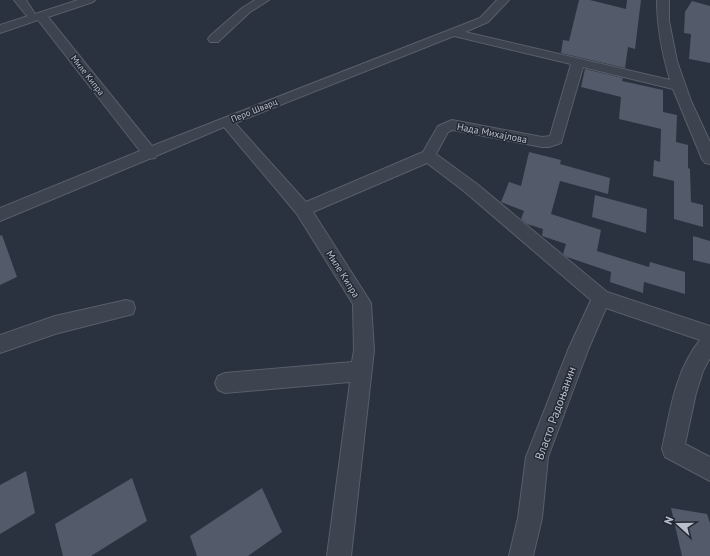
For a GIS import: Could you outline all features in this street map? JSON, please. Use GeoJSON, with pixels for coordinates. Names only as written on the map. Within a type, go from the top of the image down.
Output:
{"type":"FeatureCollection","features":[{"type":"Feature","properties":{"kind":"street","name":"Миле Кипра"},"geometry":{"type":"LineString","coordinates":[[20,0],[35,14],[150,154]]}},
{"type":"Feature","properties":{"kind":"street"},"geometry":{"type":"LineString","coordinates":[[0,29],[71,0]]}},
{"type":"Feature","properties":{"kind":"street"},"geometry":{"type":"LineString","coordinates":[[0,22],[89,0]]}},
{"type":"Feature","properties":{"kind":"street"},"geometry":{"type":"LineString","coordinates":[[214,39],[246,10],[264,0]]}},
{"type":"Feature","properties":{"kind":"street","name":"Перо Шварц"},"geometry":{"type":"LineString","coordinates":[[0,215],[150,154],[226,121],[484,20],[503,0]]}},
{"type":"Feature","properties":{"kind":"street"},"geometry":{"type":"LineString","coordinates":[[664,0],[663,23],[669,55],[679,86],[710,159]]}},
{"type":"Feature","properties":{"kind":"street"},"geometry":{"type":"LineString","coordinates":[[452,32],[679,86]]}},
{"type":"Feature","properties":{"kind":"street","name":"Нада Михајлова"},"geometry":{"type":"LineString","coordinates":[[428,156],[443,129],[452,125],[542,142],[548,142],[556,139],[578,62]]}},
{"type":"Feature","properties":{"kind":"street","name":"Миле Кипра"},"geometry":{"type":"LineString","coordinates":[[226,121],[303,210],[362,304],[364,350],[339,556]]}},
{"type":"Feature","properties":{"kind":"street"},"geometry":{"type":"LineString","coordinates":[[303,210],[428,156],[471,188],[601,298],[710,335]]}},
{"type":"Feature","properties":{"kind":"street","name":"Власто Радоњанин"},"geometry":{"type":"LineString","coordinates":[[520,556],[530,518],[537,457],[578,350],[601,298]]}},
{"type":"Feature","properties":{"kind":"street"},"geometry":{"type":"LineString","coordinates":[[0,344],[55,325],[126,308]]}},
{"type":"Feature","properties":{"kind":"street"},"geometry":{"type":"LineString","coordinates":[[710,343],[701,353],[691,373],[673,449],[710,470]]}},
{"type":"Feature","properties":{"kind":"street"},"geometry":{"type":"LineString","coordinates":[[225,384],[362,371]]}},
{"type":"Feature","properties":{"kind":"building"},"geometry":{"type":"Polygon","coordinates":[[[579,0],[590,0],[626,9],[627,0],[641,0],[635,49],[628,47],[625,68],[561,53],[563,40],[569,41],[579,0]]]}},
{"type":"Feature","properties":{"kind":"building"},"geometry":{"type":"Polygon","coordinates":[[[692,1],[710,6],[710,63],[689,59],[691,34],[684,33],[685,12],[692,1]]]}},
{"type":"Feature","properties":{"kind":"building"},"geometry":{"type":"Polygon","coordinates":[[[585,69],[623,78],[622,81],[663,90],[663,112],[677,115],[676,142],[688,145],[688,168],[690,169],[691,202],[703,205],[703,227],[674,219],[674,181],[653,176],[654,160],[660,162],[661,129],[619,119],[621,97],[581,87],[585,69]]]}},
{"type":"Feature","properties":{"kind":"building"},"geometry":{"type":"Polygon","coordinates":[[[529,152],[561,160],[560,164],[610,178],[608,194],[560,181],[551,214],[601,230],[597,251],[649,267],[650,262],[685,272],[685,294],[644,282],[643,293],[610,282],[611,272],[567,257],[563,254],[566,244],[542,236],[543,229],[527,224],[521,219],[524,211],[501,202],[509,182],[521,186],[529,152]]]}},
{"type":"Feature","properties":{"kind":"building"},"geometry":{"type":"Polygon","coordinates":[[[595,195],[647,209],[646,233],[592,217],[595,195]]]}},
{"type":"Feature","properties":{"kind":"building"},"geometry":{"type":"Polygon","coordinates":[[[2,235],[17,277],[0,285],[0,236],[2,235]]]}},
{"type":"Feature","properties":{"kind":"building"},"geometry":{"type":"Polygon","coordinates":[[[693,236],[710,241],[710,264],[693,260],[693,236]]]}},
{"type":"Feature","properties":{"kind":"building"},"geometry":{"type":"Polygon","coordinates":[[[26,471],[35,513],[0,534],[0,485],[26,471]]]}},
{"type":"Feature","properties":{"kind":"building"},"geometry":{"type":"Polygon","coordinates":[[[132,478],[147,521],[91,556],[63,556],[55,524],[132,478]]]}},
{"type":"Feature","properties":{"kind":"building"},"geometry":{"type":"Polygon","coordinates":[[[262,488],[282,532],[248,556],[197,556],[190,536],[262,488]]]}},
{"type":"Feature","properties":{"kind":"building"},"geometry":{"type":"Polygon","coordinates":[[[671,508],[707,514],[710,523],[710,556],[682,556],[671,508]]]}}]}
